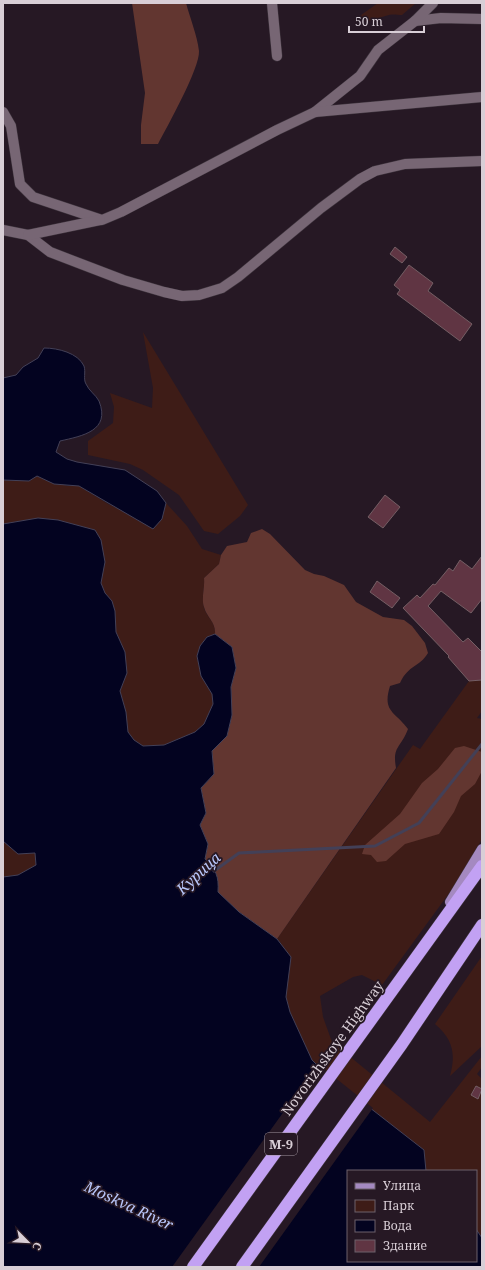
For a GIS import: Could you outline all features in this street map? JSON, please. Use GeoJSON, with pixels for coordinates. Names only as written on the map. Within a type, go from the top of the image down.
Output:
{"type":"FeatureCollection","features":[{"type":"Feature","properties":{"kind":"highway","name":"Novorizhskoye Highway"},"geometry":{"type":"LineString","coordinates":[[193,1267],[482,866]]}},
{"type":"Feature","properties":{"kind":"highway","name":"М-9"},"geometry":{"type":"LineString","coordinates":[[242,1267],[402,1044],[482,925]]}},
{"type":"Feature","properties":{"kind":"main road","name":"М-9"},"geometry":{"type":"LineString","coordinates":[[421,950],[482,849]]}},
{"type":"Feature","properties":{"kind":"main road","name":"М-9"},"geometry":{"type":"LineString","coordinates":[[452,970],[482,935]]}},
{"type":"Feature","properties":{"kind":"street"},"geometry":{"type":"LineString","coordinates":[[272,3],[277,56]]}},
{"type":"Feature","properties":{"kind":"street"},"geometry":{"type":"LineString","coordinates":[[3,230],[28,235],[102,220],[121,212],[276,130],[315,112],[360,76],[378,50],[415,21],[433,3]]}},
{"type":"Feature","properties":{"kind":"street"},"geometry":{"type":"LineString","coordinates":[[415,21],[440,18],[482,19]]}},
{"type":"Feature","properties":{"kind":"street"},"geometry":{"type":"LineString","coordinates":[[315,112],[482,97]]}},
{"type":"Feature","properties":{"kind":"street"},"geometry":{"type":"LineString","coordinates":[[3,112],[11,126],[20,184],[33,197],[102,220]]}},
{"type":"Feature","properties":{"kind":"street"},"geometry":{"type":"LineString","coordinates":[[28,235],[50,252],[123,280],[182,296],[199,295],[222,288],[238,277],[321,208],[360,179],[376,171],[405,164],[482,161]]}},
{"type":"Feature","properties":{"kind":"green space"},"geometry":{"type":"Polygon","coordinates":[[[378,3],[416,3],[402,15],[391,15],[363,22],[354,20],[378,3]]]}},
{"type":"Feature","properties":{"kind":"green space"},"geometry":{"type":"Polygon","coordinates":[[[143,332],[248,505],[240,516],[218,534],[204,531],[179,495],[143,470],[130,464],[88,455],[88,441],[113,423],[114,407],[110,393],[152,408],[153,388],[143,332]]]}},
{"type":"Feature","properties":{"kind":"green space"},"geometry":{"type":"Polygon","coordinates":[[[37,476],[67,486],[79,486],[108,504],[126,512],[138,521],[162,519],[166,503],[187,526],[202,549],[221,555],[219,564],[204,578],[203,604],[205,611],[213,623],[215,634],[207,637],[200,646],[197,656],[201,676],[212,694],[213,704],[204,724],[195,732],[164,745],[143,746],[134,740],[128,732],[126,712],[120,691],[127,673],[125,652],[116,632],[115,611],[112,601],[105,593],[101,583],[103,573],[95,531],[58,520],[38,518],[3,524],[3,480],[29,481],[37,476]]]}},
{"type":"Feature","properties":{"kind":"green space"},"geometry":{"type":"Polygon","coordinates":[[[482,680],[482,711],[477,718],[482,719],[482,839],[458,881],[382,985],[362,975],[353,977],[320,996],[323,1017],[332,1042],[430,1122],[482,1056],[482,1067],[477,1074],[482,1079],[482,1238],[477,1230],[477,1170],[425,1170],[312,1060],[290,1012],[286,997],[281,943],[277,939],[413,745],[420,749],[469,681],[482,680]]]}},
{"type":"Feature","properties":{"kind":"green space"},"geometry":{"type":"Polygon","coordinates":[[[3,841],[18,854],[35,853],[36,865],[18,875],[3,877],[3,841]]]}},
{"type":"Feature","properties":{"kind":"green space"},"geometry":{"type":"Polygon","coordinates":[[[482,956],[482,1046],[450,1076],[453,1061],[452,1047],[446,1035],[435,1024],[482,956]]]}},
{"type":"Feature","properties":{"kind":"shaded area"},"geometry":{"type":"Polygon","coordinates":[[[132,3],[186,3],[198,45],[198,59],[189,83],[158,144],[141,144],[141,125],[145,93],[132,3]]]}},
{"type":"Feature","properties":{"kind":"shaded area"},"geometry":{"type":"Polygon","coordinates":[[[262,529],[270,534],[305,570],[324,576],[344,585],[356,602],[383,617],[404,620],[412,626],[425,643],[428,653],[425,658],[407,672],[400,683],[390,686],[388,695],[389,706],[408,729],[396,751],[396,768],[277,939],[239,912],[217,892],[217,877],[212,867],[205,859],[208,844],[200,825],[206,813],[201,788],[214,774],[212,751],[227,736],[232,715],[231,687],[236,668],[232,647],[215,634],[213,623],[204,607],[204,578],[219,564],[221,555],[227,546],[247,542],[251,533],[262,529]]]}},
{"type":"Feature","properties":{"kind":"shaded area"},"geometry":{"type":"Polygon","coordinates":[[[464,746],[482,752],[482,771],[475,784],[461,796],[454,812],[439,834],[405,844],[386,861],[377,862],[371,855],[362,854],[365,845],[400,814],[422,783],[438,769],[455,748],[464,746]]]}},
{"type":"Feature","properties":{"kind":"water"},"geometry":{"type":"Polygon","coordinates":[[[44,348],[67,352],[81,361],[85,368],[85,382],[99,401],[102,411],[98,426],[85,434],[60,441],[56,452],[67,459],[77,462],[125,470],[157,491],[166,503],[162,519],[153,529],[79,486],[54,484],[37,476],[29,481],[3,480],[3,378],[16,375],[23,367],[38,358],[44,348]]]}},
{"type":"Feature","properties":{"kind":"water","name":"Moskva River"},"geometry":{"type":"Polygon","coordinates":[[[38,518],[58,520],[95,530],[101,540],[105,562],[101,583],[105,593],[112,601],[115,611],[116,632],[125,652],[127,673],[120,691],[126,712],[128,732],[134,740],[143,746],[164,745],[195,732],[204,724],[213,704],[212,694],[201,676],[197,656],[200,646],[207,637],[215,634],[232,647],[236,668],[231,687],[232,715],[227,736],[212,751],[214,774],[201,788],[206,813],[200,825],[208,844],[205,859],[216,874],[218,892],[239,912],[277,939],[291,957],[286,997],[290,1012],[312,1060],[324,1072],[424,1150],[426,1170],[347,1170],[347,1262],[477,1262],[477,1230],[482,1238],[482,1267],[3,1267],[3,877],[18,875],[36,865],[35,853],[18,854],[3,841],[3,524],[38,518]]]}},
{"type":"Feature","properties":{"kind":"pier"},"geometry":{"type":"Polygon","coordinates":[[[318,1064],[373,1108],[259,1267],[172,1267],[318,1064]]]}},
{"type":"Feature","properties":{"kind":"building"},"geometry":{"type":"Polygon","coordinates":[[[395,247],[407,257],[402,263],[390,254],[395,247]]]}},
{"type":"Feature","properties":{"kind":"building"},"geometry":{"type":"Polygon","coordinates":[[[409,265],[433,283],[428,291],[472,324],[460,341],[397,294],[400,290],[394,285],[409,265]]]}},
{"type":"Feature","properties":{"kind":"building"},"geometry":{"type":"Polygon","coordinates":[[[385,495],[400,507],[383,528],[368,517],[385,495]]]}},
{"type":"Feature","properties":{"kind":"building"},"geometry":{"type":"Polygon","coordinates":[[[482,556],[482,599],[471,613],[441,591],[428,606],[463,642],[468,638],[482,652],[482,680],[469,681],[448,657],[449,656],[403,608],[417,595],[420,598],[433,584],[435,585],[449,568],[453,571],[460,560],[472,569],[482,556]]]}},
{"type":"Feature","properties":{"kind":"building"},"geometry":{"type":"Polygon","coordinates":[[[377,581],[400,598],[392,608],[370,592],[377,581]]]}},
{"type":"Feature","properties":{"kind":"building"},"geometry":{"type":"Polygon","coordinates":[[[476,1086],[482,1089],[478,1099],[471,1095],[476,1086]]]}},
{"type":"Feature","properties":{"kind":"waterway","name":"Курица"},"geometry":{"type":"LineString","coordinates":[[214,871],[239,853],[375,846],[419,823],[482,744]]}}]}
